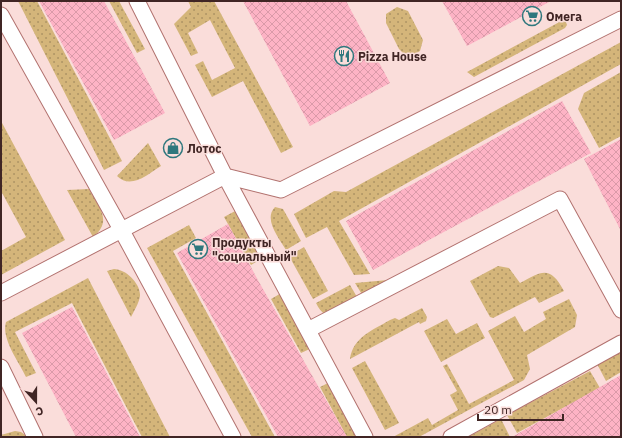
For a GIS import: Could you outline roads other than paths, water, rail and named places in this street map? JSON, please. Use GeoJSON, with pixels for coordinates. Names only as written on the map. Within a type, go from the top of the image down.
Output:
{"type":"FeatureCollection","features":[{"type":"Feature","properties":{"kind":"lane"},"geometry":{"type":"LineString","coordinates":[[137,1],[225,176],[365,437]]}},
{"type":"Feature","properties":{"kind":"lane"},"geometry":{"type":"LineString","coordinates":[[1,15],[122,231],[233,437]]}},
{"type":"Feature","properties":{"kind":"lane"},"geometry":{"type":"LineString","coordinates":[[1,293],[225,176],[281,190],[621,19]]}},
{"type":"Feature","properties":{"kind":"lane"},"geometry":{"type":"LineString","coordinates":[[308,330],[560,199],[621,310]]}},
{"type":"Feature","properties":{"kind":"lane"},"geometry":{"type":"LineString","coordinates":[[450,437],[621,343]]}},
{"type":"Feature","properties":{"kind":"lane"},"geometry":{"type":"LineString","coordinates":[[1,367],[35,437]]}},
{"type":"Feature","properties":{"kind":"place","name":"Омега"},"geometry":{"type":"Point","coordinates":[532,16]}},
{"type":"Feature","properties":{"kind":"place","name":"Pizza House"},"geometry":{"type":"Point","coordinates":[344,56]}},
{"type":"Feature","properties":{"kind":"place","name":"Лотос"},"geometry":{"type":"Point","coordinates":[173,148]}},
{"type":"Feature","properties":{"kind":"place","name":"Продукты \"социальный\""},"geometry":{"type":"Point","coordinates":[198,249]}}]}
